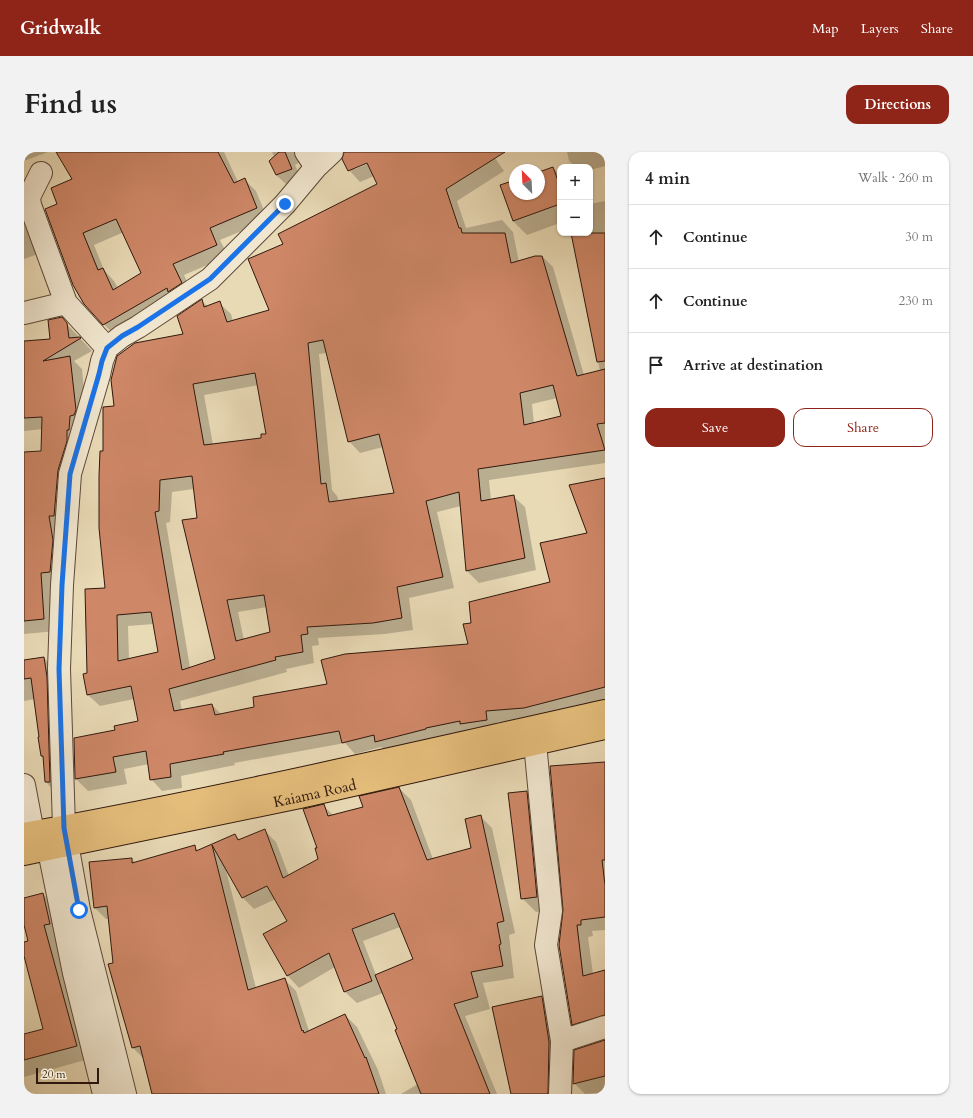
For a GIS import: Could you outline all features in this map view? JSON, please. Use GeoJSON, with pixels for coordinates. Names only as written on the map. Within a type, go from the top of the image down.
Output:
{"type":"FeatureCollection","features":[{"type":"Feature","properties":{"kind":"highway","name":"Kaiama Road"},"geometry":{"type":"LineString","coordinates":[[24,854],[47,837],[128,815],[305,778],[605,711]]}},
{"type":"Feature","properties":{"kind":"highway","name":"Kaiama Road"},"geometry":{"type":"LineString","coordinates":[[47,837],[300,797],[605,728]]}},
{"type":"Feature","properties":{"kind":"street"},"geometry":{"type":"LineString","coordinates":[[104,1094],[74,973],[47,837],[59,669],[62,585],[70,474],[107,348],[122,336],[210,279],[285,204],[311,160],[332,152]]}},
{"type":"Feature","properties":{"kind":"street"},"geometry":{"type":"LineString","coordinates":[[41,173],[29,197],[30,205],[66,303],[107,348]]}},
{"type":"Feature","properties":{"kind":"street"},"geometry":{"type":"LineString","coordinates":[[24,313],[66,303]]}},
{"type":"Feature","properties":{"kind":"street"},"geometry":{"type":"LineString","coordinates":[[535,743],[551,911],[546,945],[562,1041],[560,1094]]}},
{"type":"Feature","properties":{"kind":"street"},"geometry":{"type":"LineString","coordinates":[[24,785],[79,910],[125,1094]]}},
{"type":"Feature","properties":{"kind":"street"},"geometry":{"type":"LineString","coordinates":[[562,1041],[605,1027]]}},
{"type":"Feature","properties":{"kind":"building"},"geometry":{"type":"Polygon","coordinates":[[[56,152],[218,152],[234,183],[245,178],[257,208],[210,228],[217,245],[173,264],[182,283],[168,292],[167,288],[103,325],[84,304],[73,285],[45,209],[57,204],[51,188],[72,179],[56,152]],[[116,219],[83,233],[98,270],[103,268],[113,290],[141,273],[116,219]]]}},
{"type":"Feature","properties":{"kind":"building"},"geometry":{"type":"Polygon","coordinates":[[[279,152],[285,152],[292,169],[276,175],[269,161],[279,152]]]}},
{"type":"Feature","properties":{"kind":"building"},"geometry":{"type":"Polygon","coordinates":[[[344,152],[505,152],[446,189],[459,228],[461,228],[462,233],[505,233],[511,263],[535,256],[542,256],[577,376],[605,369],[605,423],[597,424],[605,450],[478,469],[481,501],[514,495],[525,558],[466,571],[459,492],[426,501],[443,577],[397,587],[402,618],[373,623],[307,627],[308,634],[301,635],[303,652],[275,657],[276,660],[169,689],[174,711],[212,704],[215,715],[254,707],[253,697],[327,684],[321,660],[345,654],[468,644],[463,624],[471,623],[469,602],[550,582],[540,543],[587,533],[569,485],[605,478],[605,687],[524,708],[486,711],[487,720],[460,724],[460,721],[426,728],[375,742],[374,735],[342,743],[339,731],[223,752],[224,754],[170,764],[171,777],[150,780],[146,751],[113,757],[116,772],[75,779],[74,738],[115,730],[114,726],[138,721],[131,686],[87,695],[83,674],[87,673],[85,589],[105,588],[99,528],[100,451],[103,451],[103,407],[114,406],[111,380],[117,356],[135,343],[183,334],[177,316],[202,299],[204,307],[220,301],[227,322],[269,310],[248,259],[283,244],[278,234],[377,184],[367,163],[348,171],[342,159],[344,152]],[[323,340],[308,343],[321,484],[326,483],[329,502],[394,493],[379,434],[348,442],[323,340]],[[255,373],[193,384],[204,445],[261,438],[261,434],[266,434],[255,373]],[[553,385],[520,393],[524,425],[561,416],[553,385]],[[192,476],[160,480],[159,511],[155,512],[182,670],[215,659],[182,520],[197,518],[192,476]],[[264,595],[227,600],[236,641],[270,632],[264,595]],[[151,612],[117,615],[118,661],[158,652],[151,612]]]}},
{"type":"Feature","properties":{"kind":"building"},"geometry":{"type":"Polygon","coordinates":[[[553,167],[557,178],[557,205],[513,221],[500,185],[509,182],[509,200],[545,200],[545,170],[553,167]]]}},
{"type":"Feature","properties":{"kind":"building"},"geometry":{"type":"Polygon","coordinates":[[[593,233],[605,233],[605,361],[597,362],[572,236],[593,236],[593,233]]]}},
{"type":"Feature","properties":{"kind":"building"},"geometry":{"type":"Polygon","coordinates":[[[62,317],[67,323],[69,338],[81,338],[43,361],[70,356],[76,410],[74,415],[70,416],[69,430],[67,430],[67,441],[58,470],[54,516],[49,516],[53,540],[50,572],[41,573],[44,619],[24,621],[24,452],[41,451],[42,417],[24,418],[24,341],[50,339],[48,320],[62,317]]]}},
{"type":"Feature","properties":{"kind":"building"},"geometry":{"type":"Polygon","coordinates":[[[44,657],[47,677],[50,782],[45,782],[43,756],[41,756],[38,737],[31,678],[24,679],[24,660],[44,657]]]}},
{"type":"Feature","properties":{"kind":"building"},"geometry":{"type":"Polygon","coordinates":[[[605,762],[605,860],[602,860],[605,885],[605,917],[581,920],[581,925],[577,925],[583,976],[605,970],[605,1015],[572,1025],[559,945],[563,910],[550,766],[605,762]]]}},
{"type":"Feature","properties":{"kind":"building"},"geometry":{"type":"Polygon","coordinates":[[[399,787],[427,860],[471,848],[465,819],[481,815],[504,921],[497,923],[503,966],[471,972],[478,997],[454,1004],[490,1094],[421,1094],[375,975],[413,959],[394,913],[352,929],[372,981],[344,992],[329,953],[287,976],[263,934],[287,921],[267,886],[242,898],[212,845],[248,990],[285,978],[302,1031],[303,1030],[304,1033],[345,1014],[365,1058],[366,1057],[379,1094],[152,1094],[140,1046],[132,1048],[108,964],[113,963],[107,906],[94,908],[89,862],[132,858],[132,863],[195,845],[196,851],[235,834],[238,840],[265,829],[283,878],[318,859],[315,848],[317,848],[303,809],[324,804],[328,816],[363,807],[359,796],[399,787]]]}},
{"type":"Feature","properties":{"kind":"building"},"geometry":{"type":"Polygon","coordinates":[[[527,791],[537,897],[521,899],[508,793],[527,791]]]}},
{"type":"Feature","properties":{"kind":"building"},"geometry":{"type":"Polygon","coordinates":[[[43,893],[50,924],[44,925],[77,1046],[24,1060],[24,1034],[43,1029],[24,956],[24,942],[28,941],[24,925],[24,898],[43,893]]]}},
{"type":"Feature","properties":{"kind":"building"},"geometry":{"type":"Polygon","coordinates":[[[542,996],[549,1042],[548,1094],[511,1094],[492,1007],[542,996]]]}},
{"type":"Feature","properties":{"kind":"building"},"geometry":{"type":"Polygon","coordinates":[[[605,1040],[605,1076],[573,1084],[574,1050],[605,1040]]]}},
{"type":"Feature","properties":{"kind":"route"},"geometry":{"type":"LineString","coordinates":[[79,910],[64,828],[59,669],[62,585],[70,474],[102,361],[107,348],[122,336],[210,279],[285,204]]}}]}
